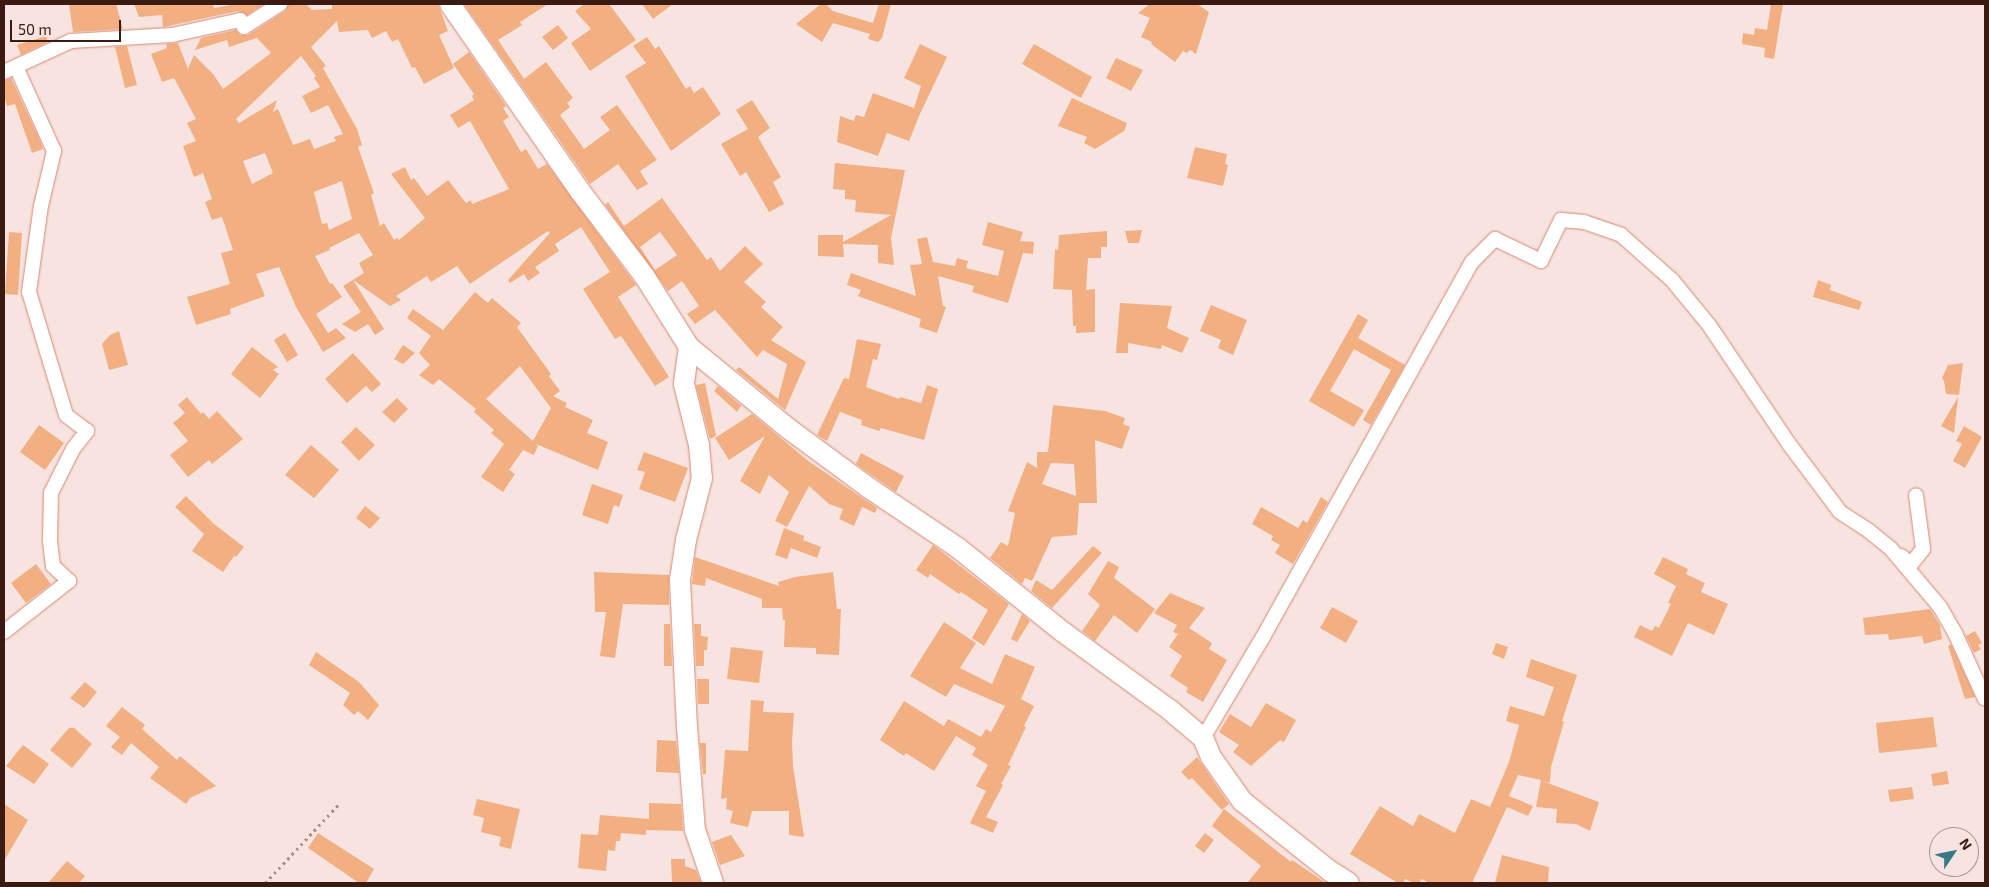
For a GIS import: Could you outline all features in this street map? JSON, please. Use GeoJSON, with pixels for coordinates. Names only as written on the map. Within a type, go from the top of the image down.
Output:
{"type":"FeatureCollection","features":[{"type":"Feature","properties":{"kind":"street"},"geometry":{"type":"LineString","coordinates":[[4,632],[69,581],[53,566],[50,540],[51,494],[73,449],[86,431],[66,415],[30,292],[41,206],[54,150],[10,70],[71,40],[172,36],[212,24],[240,20],[244,27],[280,4]]}},
{"type":"Feature","properties":{"kind":"street"},"geometry":{"type":"LineString","coordinates":[[450,4],[580,191],[645,278],[689,347],[797,436],[958,548],[1063,632],[1170,710],[1203,738],[1211,757],[1242,801],[1330,871],[1349,883]]}},
{"type":"Feature","properties":{"kind":"street"},"geometry":{"type":"LineString","coordinates":[[1203,738],[1268,629],[1472,262],[1495,239],[1540,261],[1561,220],[1584,222],[1622,235],[1672,280],[1709,325],[1789,444],[1840,512],[1870,531],[1911,564],[1923,549],[1916,495]]}},
{"type":"Feature","properties":{"kind":"street"},"geometry":{"type":"LineString","coordinates":[[689,347],[684,384],[699,445],[702,478],[686,540],[680,580],[687,727],[695,830],[713,883]]}},
{"type":"Feature","properties":{"kind":"street"},"geometry":{"type":"LineString","coordinates":[[1891,549],[1940,607],[1955,633],[1985,699]]}},
{"type":"Feature","properties":{"kind":"path"},"geometry":{"type":"LineString","coordinates":[[265,883],[338,805]]}},
{"type":"Feature","properties":{"kind":"building"},"geometry":{"type":"Polygon","coordinates":[[[69,4],[116,4],[123,29],[73,32],[69,4]]]}},
{"type":"Feature","properties":{"kind":"building"},"geometry":{"type":"Polygon","coordinates":[[[134,4],[213,4],[214,8],[237,4],[264,4],[247,15],[238,11],[163,27],[162,15],[139,17],[134,4]]]}},
{"type":"Feature","properties":{"kind":"building"},"geometry":{"type":"Polygon","coordinates":[[[289,4],[306,4],[312,10],[332,9],[332,4],[438,4],[448,31],[439,35],[454,68],[424,84],[415,67],[412,68],[398,39],[392,42],[386,31],[372,38],[368,30],[339,32],[337,21],[311,47],[326,66],[323,68],[357,129],[362,145],[358,147],[374,193],[371,195],[380,226],[384,223],[394,240],[397,238],[399,240],[425,218],[391,174],[405,167],[411,180],[414,178],[427,196],[448,180],[466,203],[471,200],[472,204],[509,189],[470,121],[458,128],[450,115],[474,100],[472,96],[474,94],[453,64],[469,52],[506,106],[503,108],[509,117],[503,121],[521,152],[526,149],[538,169],[547,164],[636,285],[618,297],[669,377],[655,386],[621,336],[615,339],[583,289],[610,272],[581,227],[555,244],[559,251],[535,267],[540,273],[528,281],[524,274],[510,283],[508,280],[550,233],[548,231],[470,284],[457,266],[431,282],[427,276],[396,296],[401,300],[390,306],[353,280],[384,329],[375,335],[368,324],[355,332],[342,324],[361,312],[343,286],[364,273],[359,263],[373,255],[359,233],[329,248],[330,250],[315,256],[330,284],[332,283],[342,297],[316,314],[328,333],[336,328],[346,338],[323,352],[296,307],[279,267],[256,274],[265,296],[230,309],[231,314],[196,325],[187,297],[230,284],[221,253],[233,250],[222,217],[212,220],[205,202],[212,199],[203,173],[194,177],[183,146],[196,141],[187,123],[196,119],[174,78],[162,82],[151,54],[167,48],[166,44],[178,43],[188,69],[194,55],[213,74],[223,89],[271,53],[257,38],[229,47],[227,40],[195,50],[201,38],[236,30],[240,35],[248,35],[285,11],[289,4]],[[301,56],[236,119],[239,123],[277,100],[273,112],[278,109],[293,145],[310,139],[314,149],[336,141],[334,137],[343,134],[328,105],[311,113],[302,96],[320,87],[314,78],[316,76],[301,56]],[[265,153],[243,161],[252,184],[273,173],[265,153]],[[342,181],[314,192],[322,224],[327,223],[329,230],[352,219],[342,181]]]}},
{"type":"Feature","properties":{"kind":"building"},"geometry":{"type":"Polygon","coordinates":[[[464,4],[548,4],[520,22],[522,25],[498,40],[524,79],[546,62],[573,98],[567,103],[570,107],[560,115],[584,149],[610,130],[600,117],[617,105],[657,160],[640,171],[648,184],[637,190],[618,164],[590,184],[464,4]]]}},
{"type":"Feature","properties":{"kind":"building"},"geometry":{"type":"Polygon","coordinates":[[[584,4],[609,4],[636,40],[590,71],[571,43],[591,29],[575,11],[584,4]]]}},
{"type":"Feature","properties":{"kind":"building"},"geometry":{"type":"Polygon","coordinates":[[[642,4],[673,4],[653,19],[642,4]]]}},
{"type":"Feature","properties":{"kind":"building"},"geometry":{"type":"Polygon","coordinates":[[[821,4],[826,4],[833,11],[873,23],[879,4],[891,4],[882,38],[878,42],[868,39],[870,34],[833,23],[822,42],[796,24],[821,4]]]}},
{"type":"Feature","properties":{"kind":"building"},"geometry":{"type":"Polygon","coordinates":[[[1150,4],[1197,4],[1209,12],[1196,54],[1190,50],[1187,53],[1183,51],[1175,62],[1151,44],[1152,42],[1141,37],[1150,18],[1138,13],[1150,4]]]}},
{"type":"Feature","properties":{"kind":"building"},"geometry":{"type":"Polygon","coordinates":[[[1771,4],[1783,4],[1774,59],[1764,57],[1765,48],[1742,44],[1743,33],[1754,35],[1755,28],[1767,30],[1771,4]]]}},
{"type":"Feature","properties":{"kind":"building"},"geometry":{"type":"Polygon","coordinates":[[[558,25],[568,38],[553,50],[542,37],[558,25]]]}},
{"type":"Feature","properties":{"kind":"building"},"geometry":{"type":"Polygon","coordinates":[[[46,36],[48,42],[21,55],[17,45],[46,36]]]}},
{"type":"Feature","properties":{"kind":"building"},"geometry":{"type":"Polygon","coordinates":[[[647,37],[655,49],[659,46],[686,89],[690,86],[694,93],[703,87],[721,114],[671,151],[625,76],[646,63],[633,46],[647,37]]]}},
{"type":"Feature","properties":{"kind":"building"},"geometry":{"type":"Polygon","coordinates":[[[920,44],[947,57],[909,141],[887,133],[878,156],[837,142],[840,116],[854,121],[856,115],[864,117],[873,93],[914,108],[921,86],[904,78],[920,44]]]}},
{"type":"Feature","properties":{"kind":"building"},"geometry":{"type":"Polygon","coordinates":[[[1034,44],[1092,77],[1081,98],[1022,64],[1034,44]]]}},
{"type":"Feature","properties":{"kind":"building"},"geometry":{"type":"Polygon","coordinates":[[[127,46],[137,85],[125,88],[115,47],[127,46]]]}},
{"type":"Feature","properties":{"kind":"building"},"geometry":{"type":"Polygon","coordinates":[[[1116,58],[1143,70],[1131,91],[1106,78],[1116,58]]]}},
{"type":"Feature","properties":{"kind":"building"},"geometry":{"type":"Polygon","coordinates":[[[11,78],[43,149],[32,153],[15,104],[7,106],[4,96],[4,81],[11,78]]]}},
{"type":"Feature","properties":{"kind":"building"},"geometry":{"type":"Polygon","coordinates":[[[1072,98],[1127,123],[1124,131],[1095,149],[1084,143],[1087,137],[1058,126],[1072,98]]]}},
{"type":"Feature","properties":{"kind":"building"},"geometry":{"type":"Polygon","coordinates":[[[752,100],[770,128],[758,137],[781,177],[773,182],[784,204],[769,212],[746,172],[740,176],[721,144],[748,129],[736,110],[752,100]]]}},
{"type":"Feature","properties":{"kind":"building"},"geometry":{"type":"Polygon","coordinates":[[[1195,147],[1227,154],[1225,164],[1228,165],[1223,186],[1187,178],[1195,147]]]}},
{"type":"Feature","properties":{"kind":"building"},"geometry":{"type":"Polygon","coordinates":[[[835,163],[905,170],[891,238],[894,265],[878,263],[878,245],[843,244],[844,257],[818,256],[818,235],[843,235],[843,242],[891,215],[855,212],[856,200],[845,199],[845,190],[833,189],[835,163]]]}},
{"type":"Feature","properties":{"kind":"building"},"geometry":{"type":"Polygon","coordinates":[[[662,198],[707,260],[711,257],[720,271],[745,246],[763,264],[744,282],[766,302],[761,307],[783,327],[771,340],[806,362],[785,410],[736,370],[739,367],[778,399],[787,364],[763,350],[757,357],[715,310],[695,324],[687,314],[699,306],[682,281],[668,291],[605,205],[608,202],[624,226],[662,198]],[[660,232],[640,247],[655,270],[677,255],[660,232]]]}},
{"type":"Feature","properties":{"kind":"building"},"geometry":{"type":"Polygon","coordinates":[[[988,222],[1023,232],[1020,241],[1034,242],[1033,254],[1023,253],[1008,303],[972,292],[974,286],[938,276],[943,306],[946,307],[937,333],[919,327],[921,319],[858,296],[861,290],[847,285],[851,273],[916,296],[910,265],[922,264],[917,239],[927,237],[933,262],[955,266],[957,258],[968,261],[966,268],[998,276],[1004,251],[982,245],[988,222]]]}},
{"type":"Feature","properties":{"kind":"building"},"geometry":{"type":"Polygon","coordinates":[[[1142,230],[1139,243],[1128,243],[1125,231],[1142,230]]]}},
{"type":"Feature","properties":{"kind":"building"},"geometry":{"type":"Polygon","coordinates":[[[1107,231],[1107,247],[1101,247],[1101,258],[1088,258],[1086,290],[1095,289],[1095,332],[1076,333],[1076,326],[1073,326],[1072,290],[1053,289],[1055,249],[1058,250],[1059,235],[1107,231]]]}},
{"type":"Feature","properties":{"kind":"building"},"geometry":{"type":"Polygon","coordinates":[[[9,232],[22,233],[18,295],[5,294],[9,232]]]}},
{"type":"Feature","properties":{"kind":"building"},"geometry":{"type":"Polygon","coordinates":[[[1818,280],[1831,285],[1830,290],[1862,302],[1859,310],[1813,297],[1818,280]]]}},
{"type":"Feature","properties":{"kind":"building"},"geometry":{"type":"Polygon","coordinates":[[[475,292],[488,303],[492,298],[521,323],[517,327],[551,374],[549,376],[560,391],[553,396],[567,403],[565,407],[593,420],[587,433],[608,442],[598,470],[536,444],[538,446],[534,455],[523,450],[509,470],[515,474],[503,492],[481,477],[504,444],[491,433],[494,430],[474,412],[476,409],[439,379],[433,385],[419,375],[430,365],[419,353],[431,336],[407,318],[413,309],[443,330],[475,292]],[[520,366],[486,399],[533,441],[551,408],[520,366]]]}},
{"type":"Feature","properties":{"kind":"building"},"geometry":{"type":"Polygon","coordinates":[[[1120,303],[1172,306],[1167,328],[1189,338],[1182,353],[1162,345],[1161,349],[1128,343],[1128,353],[1116,353],[1120,303]]]}},
{"type":"Feature","properties":{"kind":"building"},"geometry":{"type":"Polygon","coordinates":[[[1211,305],[1247,320],[1233,355],[1218,348],[1221,340],[1200,331],[1211,305]]]}},
{"type":"Feature","properties":{"kind":"building"},"geometry":{"type":"Polygon","coordinates":[[[1358,314],[1368,320],[1358,338],[1405,365],[1371,425],[1363,420],[1391,370],[1354,349],[1330,391],[1364,410],[1354,427],[1309,401],[1358,314]]]}},
{"type":"Feature","properties":{"kind":"building"},"geometry":{"type":"Polygon","coordinates":[[[119,331],[128,365],[109,370],[102,344],[110,335],[119,331]]]}},
{"type":"Feature","properties":{"kind":"building"},"geometry":{"type":"Polygon","coordinates":[[[285,333],[298,355],[287,362],[274,340],[285,333]]]}},
{"type":"Feature","properties":{"kind":"building"},"geometry":{"type":"Polygon","coordinates":[[[857,339],[881,344],[877,360],[873,359],[866,387],[899,399],[900,397],[921,403],[927,385],[938,389],[924,440],[881,428],[879,431],[861,425],[862,420],[840,412],[827,441],[817,435],[844,378],[849,379],[857,339]]]}},
{"type":"Feature","properties":{"kind":"building"},"geometry":{"type":"Polygon","coordinates":[[[403,345],[415,353],[403,364],[394,359],[403,345]]]}},
{"type":"Feature","properties":{"kind":"building"},"geometry":{"type":"Polygon","coordinates":[[[252,347],[278,367],[273,370],[279,374],[260,398],[231,374],[252,347]]]}},
{"type":"Feature","properties":{"kind":"building"},"geometry":{"type":"Polygon","coordinates":[[[353,353],[381,384],[372,392],[366,386],[347,403],[325,379],[353,353]]]}},
{"type":"Feature","properties":{"kind":"building"},"geometry":{"type":"Polygon","coordinates":[[[1963,363],[1959,395],[1946,394],[1942,378],[1948,365],[1963,363]]]}},
{"type":"Feature","properties":{"kind":"building"},"geometry":{"type":"Polygon","coordinates":[[[705,383],[716,436],[710,439],[696,385],[705,383]]]}},
{"type":"Feature","properties":{"kind":"building"},"geometry":{"type":"Polygon","coordinates":[[[718,386],[744,408],[741,406],[737,412],[714,391],[718,386]]]}},
{"type":"Feature","properties":{"kind":"building"},"geometry":{"type":"Polygon","coordinates":[[[187,397],[201,414],[203,412],[209,419],[217,411],[243,439],[212,464],[209,460],[188,477],[170,455],[188,441],[173,423],[185,413],[178,405],[187,397]]]}},
{"type":"Feature","properties":{"kind":"building"},"geometry":{"type":"Polygon","coordinates":[[[1958,397],[1954,433],[1941,426],[1958,397]]]}},
{"type":"Feature","properties":{"kind":"building"},"geometry":{"type":"Polygon","coordinates":[[[397,398],[408,409],[394,423],[382,412],[397,398]]]}},
{"type":"Feature","properties":{"kind":"building"},"geometry":{"type":"Polygon","coordinates":[[[1053,405],[1105,411],[1125,418],[1123,424],[1130,427],[1122,449],[1095,440],[1097,503],[1079,503],[1077,535],[1052,537],[1032,581],[1025,578],[1022,584],[990,558],[1001,542],[1008,546],[1015,513],[1008,511],[1027,462],[1037,468],[1037,452],[1048,452],[1053,405]],[[1051,463],[1042,484],[1076,496],[1074,464],[1051,463]]]}},
{"type":"Feature","properties":{"kind":"building"},"geometry":{"type":"Polygon","coordinates":[[[752,414],[807,460],[880,510],[877,508],[875,513],[862,507],[854,526],[839,519],[843,509],[829,504],[809,486],[787,527],[775,521],[789,492],[769,475],[760,494],[740,481],[765,436],[729,460],[715,438],[752,414]]]}},
{"type":"Feature","properties":{"kind":"building"},"geometry":{"type":"Polygon","coordinates":[[[39,425],[64,443],[45,470],[20,452],[39,425]]]}},
{"type":"Feature","properties":{"kind":"building"},"geometry":{"type":"Polygon","coordinates":[[[1964,426],[1982,437],[1965,468],[1953,461],[1962,444],[1956,441],[1964,426]]]}},
{"type":"Feature","properties":{"kind":"building"},"geometry":{"type":"Polygon","coordinates":[[[356,427],[375,445],[359,461],[341,442],[356,427]]]}},
{"type":"Feature","properties":{"kind":"building"},"geometry":{"type":"Polygon","coordinates":[[[311,445],[339,470],[314,498],[285,475],[311,445]]]}},
{"type":"Feature","properties":{"kind":"building"},"geometry":{"type":"Polygon","coordinates":[[[644,452],[688,468],[675,502],[639,489],[645,472],[637,470],[644,452]]]}},
{"type":"Feature","properties":{"kind":"building"},"geometry":{"type":"Polygon","coordinates":[[[861,453],[904,476],[896,492],[856,464],[861,453]]]}},
{"type":"Feature","properties":{"kind":"building"},"geometry":{"type":"Polygon","coordinates":[[[592,484],[623,495],[619,507],[614,505],[608,524],[582,515],[592,484]]]}},
{"type":"Feature","properties":{"kind":"building"},"geometry":{"type":"Polygon","coordinates":[[[186,496],[214,524],[244,547],[236,557],[234,556],[223,572],[192,551],[204,534],[175,507],[186,496]]]}},
{"type":"Feature","properties":{"kind":"building"},"geometry":{"type":"Polygon","coordinates":[[[1321,497],[1328,502],[1293,564],[1275,553],[1280,545],[1271,540],[1273,536],[1252,524],[1261,507],[1298,528],[1303,520],[1307,523],[1321,497]]]}},
{"type":"Feature","properties":{"kind":"building"},"geometry":{"type":"Polygon","coordinates":[[[365,506],[380,518],[370,529],[356,518],[365,506]]]}},
{"type":"Feature","properties":{"kind":"building"},"geometry":{"type":"Polygon","coordinates":[[[784,528],[804,536],[803,540],[821,547],[817,558],[791,548],[787,559],[775,555],[784,528]]]}},
{"type":"Feature","properties":{"kind":"building"},"geometry":{"type":"Polygon","coordinates":[[[933,545],[1009,604],[984,646],[972,638],[988,610],[961,592],[959,594],[930,574],[928,578],[916,570],[933,545]]]}},
{"type":"Feature","properties":{"kind":"building"},"geometry":{"type":"Polygon","coordinates":[[[1093,546],[1102,553],[1052,608],[1031,591],[1036,580],[1052,590],[1093,546]]]}},
{"type":"Feature","properties":{"kind":"building"},"geometry":{"type":"Polygon","coordinates":[[[695,557],[779,586],[778,582],[795,577],[833,572],[837,609],[841,609],[839,655],[816,654],[816,648],[784,647],[785,620],[783,620],[782,608],[762,608],[762,599],[706,578],[705,586],[692,584],[695,557]]]}},
{"type":"Feature","properties":{"kind":"building"},"geometry":{"type":"Polygon","coordinates":[[[1663,557],[1688,569],[1686,574],[1705,583],[1701,592],[1728,604],[1714,635],[1688,623],[1672,656],[1634,637],[1640,625],[1652,631],[1655,626],[1659,628],[1671,604],[1668,603],[1676,586],[1654,574],[1663,557]]]}},
{"type":"Feature","properties":{"kind":"building"},"geometry":{"type":"Polygon","coordinates":[[[1108,561],[1119,567],[1114,578],[1155,609],[1137,633],[1114,615],[1095,641],[1082,631],[1100,605],[1088,594],[1108,561]]]}},
{"type":"Feature","properties":{"kind":"building"},"geometry":{"type":"Polygon","coordinates":[[[36,564],[51,584],[26,603],[11,583],[36,564]]]}},
{"type":"Feature","properties":{"kind":"building"},"geometry":{"type":"Polygon","coordinates":[[[594,572],[669,575],[669,605],[623,604],[615,658],[600,656],[606,612],[595,612],[594,572]]]}},
{"type":"Feature","properties":{"kind":"building"},"geometry":{"type":"Polygon","coordinates":[[[1170,593],[1205,608],[1189,628],[1212,643],[1209,649],[1227,660],[1203,702],[1186,692],[1188,688],[1170,676],[1182,656],[1169,647],[1178,634],[1173,632],[1177,625],[1154,613],[1170,593]]]}},
{"type":"Feature","properties":{"kind":"building"},"geometry":{"type":"Polygon","coordinates":[[[1332,607],[1358,621],[1346,643],[1320,628],[1332,607]]]}},
{"type":"Feature","properties":{"kind":"building"},"geometry":{"type":"Polygon","coordinates":[[[1930,609],[1940,625],[1942,639],[1924,644],[1922,636],[1889,640],[1888,634],[1865,635],[1863,618],[1930,609]]]}},
{"type":"Feature","properties":{"kind":"building"},"geometry":{"type":"Polygon","coordinates":[[[1022,614],[1030,621],[1017,642],[1011,639],[1022,614]]]}},
{"type":"Feature","properties":{"kind":"building"},"geometry":{"type":"Polygon","coordinates":[[[944,622],[976,643],[960,668],[992,684],[1005,654],[1035,667],[1021,699],[1034,706],[1008,765],[1011,766],[1001,784],[1003,785],[986,817],[998,822],[993,833],[970,823],[986,791],[976,786],[988,765],[972,755],[976,748],[956,736],[934,771],[906,753],[904,756],[880,740],[904,701],[944,726],[948,719],[981,737],[986,729],[991,732],[1005,706],[954,684],[946,697],[910,676],[944,622]]]}},
{"type":"Feature","properties":{"kind":"building"},"geometry":{"type":"Polygon","coordinates":[[[664,624],[670,624],[672,666],[664,666],[664,624]]]}},
{"type":"Feature","properties":{"kind":"building"},"geometry":{"type":"Polygon","coordinates":[[[694,624],[701,624],[701,636],[708,637],[707,650],[704,650],[704,666],[696,666],[694,624]]]}},
{"type":"Feature","properties":{"kind":"building"},"geometry":{"type":"Polygon","coordinates":[[[1975,631],[1982,643],[1978,645],[1981,649],[1974,653],[1966,636],[1975,631]]]}},
{"type":"Feature","properties":{"kind":"building"},"geometry":{"type":"Polygon","coordinates":[[[1496,643],[1508,647],[1504,659],[1492,654],[1496,643]]]}},
{"type":"Feature","properties":{"kind":"building"},"geometry":{"type":"Polygon","coordinates":[[[1951,644],[1975,697],[1965,699],[1948,646],[1951,644]]]}},
{"type":"Feature","properties":{"kind":"building"},"geometry":{"type":"Polygon","coordinates":[[[731,647],[763,651],[759,683],[727,679],[731,647]]]}},
{"type":"Feature","properties":{"kind":"building"},"geometry":{"type":"Polygon","coordinates":[[[316,652],[359,682],[379,705],[368,720],[358,711],[354,715],[343,705],[350,693],[309,665],[316,652]]]}},
{"type":"Feature","properties":{"kind":"building"},"geometry":{"type":"Polygon","coordinates":[[[1531,659],[1577,675],[1562,721],[1564,722],[1551,767],[1550,783],[1542,781],[1599,802],[1590,831],[1576,824],[1556,823],[1557,809],[1536,807],[1541,780],[1518,775],[1509,796],[1533,806],[1528,816],[1507,807],[1472,883],[1429,883],[1422,879],[1419,883],[1414,883],[1405,879],[1403,883],[1398,883],[1350,854],[1380,806],[1413,826],[1419,814],[1455,833],[1471,799],[1490,807],[1509,762],[1519,725],[1506,721],[1510,706],[1544,716],[1554,687],[1526,677],[1531,659]]]}},
{"type":"Feature","properties":{"kind":"building"},"geometry":{"type":"Polygon","coordinates":[[[697,679],[709,679],[709,704],[698,704],[697,679]]]}},
{"type":"Feature","properties":{"kind":"building"},"geometry":{"type":"Polygon","coordinates":[[[85,682],[97,692],[84,708],[70,698],[85,682]]]}},
{"type":"Feature","properties":{"kind":"building"},"geometry":{"type":"Polygon","coordinates":[[[751,700],[764,701],[763,712],[794,713],[793,766],[804,837],[789,835],[789,811],[752,811],[748,827],[730,823],[733,811],[726,809],[727,798],[721,799],[725,750],[748,751],[751,700]]]}},
{"type":"Feature","properties":{"kind":"building"},"geometry":{"type":"Polygon","coordinates":[[[1266,703],[1296,720],[1284,742],[1280,740],[1251,766],[1233,752],[1239,745],[1219,732],[1230,714],[1251,727],[1266,703]]]}},
{"type":"Feature","properties":{"kind":"building"},"geometry":{"type":"Polygon","coordinates":[[[122,707],[145,725],[142,729],[177,760],[180,756],[216,786],[190,798],[186,804],[150,778],[159,767],[131,743],[122,755],[111,747],[120,737],[106,726],[122,707]]]}},
{"type":"Feature","properties":{"kind":"building"},"geometry":{"type":"Polygon","coordinates":[[[1933,717],[1937,747],[1879,753],[1876,723],[1933,717]]]}},
{"type":"Feature","properties":{"kind":"building"},"geometry":{"type":"Polygon","coordinates":[[[69,728],[74,728],[92,744],[72,768],[50,750],[69,728]]]}},
{"type":"Feature","properties":{"kind":"building"},"geometry":{"type":"Polygon","coordinates":[[[657,740],[676,741],[679,773],[656,772],[657,740]]]}},
{"type":"Feature","properties":{"kind":"building"},"geometry":{"type":"Polygon","coordinates":[[[700,743],[706,743],[706,774],[703,774],[700,743]]]}},
{"type":"Feature","properties":{"kind":"building"},"geometry":{"type":"Polygon","coordinates":[[[23,745],[49,764],[34,784],[6,766],[23,745]]]}},
{"type":"Feature","properties":{"kind":"building"},"geometry":{"type":"Polygon","coordinates":[[[1197,757],[1229,804],[1222,810],[1192,778],[1189,780],[1181,772],[1197,757]]]}},
{"type":"Feature","properties":{"kind":"building"},"geometry":{"type":"Polygon","coordinates":[[[1947,771],[1949,784],[1933,786],[1931,774],[1947,771]]]}},
{"type":"Feature","properties":{"kind":"building"},"geometry":{"type":"Polygon","coordinates":[[[1912,787],[1914,799],[1890,802],[1888,790],[1912,787]]]}},
{"type":"Feature","properties":{"kind":"building"},"geometry":{"type":"Polygon","coordinates":[[[477,799],[520,809],[511,849],[499,846],[501,837],[481,832],[484,818],[473,815],[477,799]]]}},
{"type":"Feature","properties":{"kind":"building"},"geometry":{"type":"Polygon","coordinates":[[[649,803],[681,804],[683,831],[646,830],[646,835],[621,833],[620,841],[616,841],[615,851],[608,850],[606,871],[578,868],[581,834],[598,835],[600,815],[649,819],[649,803]]]}},
{"type":"Feature","properties":{"kind":"building"},"geometry":{"type":"Polygon","coordinates":[[[4,804],[28,820],[4,861],[4,804]]]}},
{"type":"Feature","properties":{"kind":"building"},"geometry":{"type":"Polygon","coordinates":[[[1224,809],[1291,862],[1292,860],[1326,883],[1247,883],[1261,866],[1212,826],[1224,809]]]}},
{"type":"Feature","properties":{"kind":"building"},"geometry":{"type":"Polygon","coordinates":[[[318,833],[374,869],[366,883],[359,883],[308,848],[318,833]]]}},
{"type":"Feature","properties":{"kind":"building"},"geometry":{"type":"Polygon","coordinates":[[[1205,833],[1214,840],[1204,853],[1195,846],[1205,833]]]}},
{"type":"Feature","properties":{"kind":"building"},"geometry":{"type":"Polygon","coordinates":[[[731,835],[745,856],[720,865],[712,842],[731,835]]]}},
{"type":"Feature","properties":{"kind":"building"},"geometry":{"type":"Polygon","coordinates":[[[1502,855],[1549,867],[1548,883],[1495,883],[1502,855]]]}},
{"type":"Feature","properties":{"kind":"building"},"geometry":{"type":"Polygon","coordinates":[[[671,859],[685,859],[685,866],[696,870],[701,883],[672,883],[671,859]]]}},
{"type":"Feature","properties":{"kind":"building"},"geometry":{"type":"Polygon","coordinates":[[[67,861],[85,876],[79,883],[48,883],[67,861]]]}}]}
